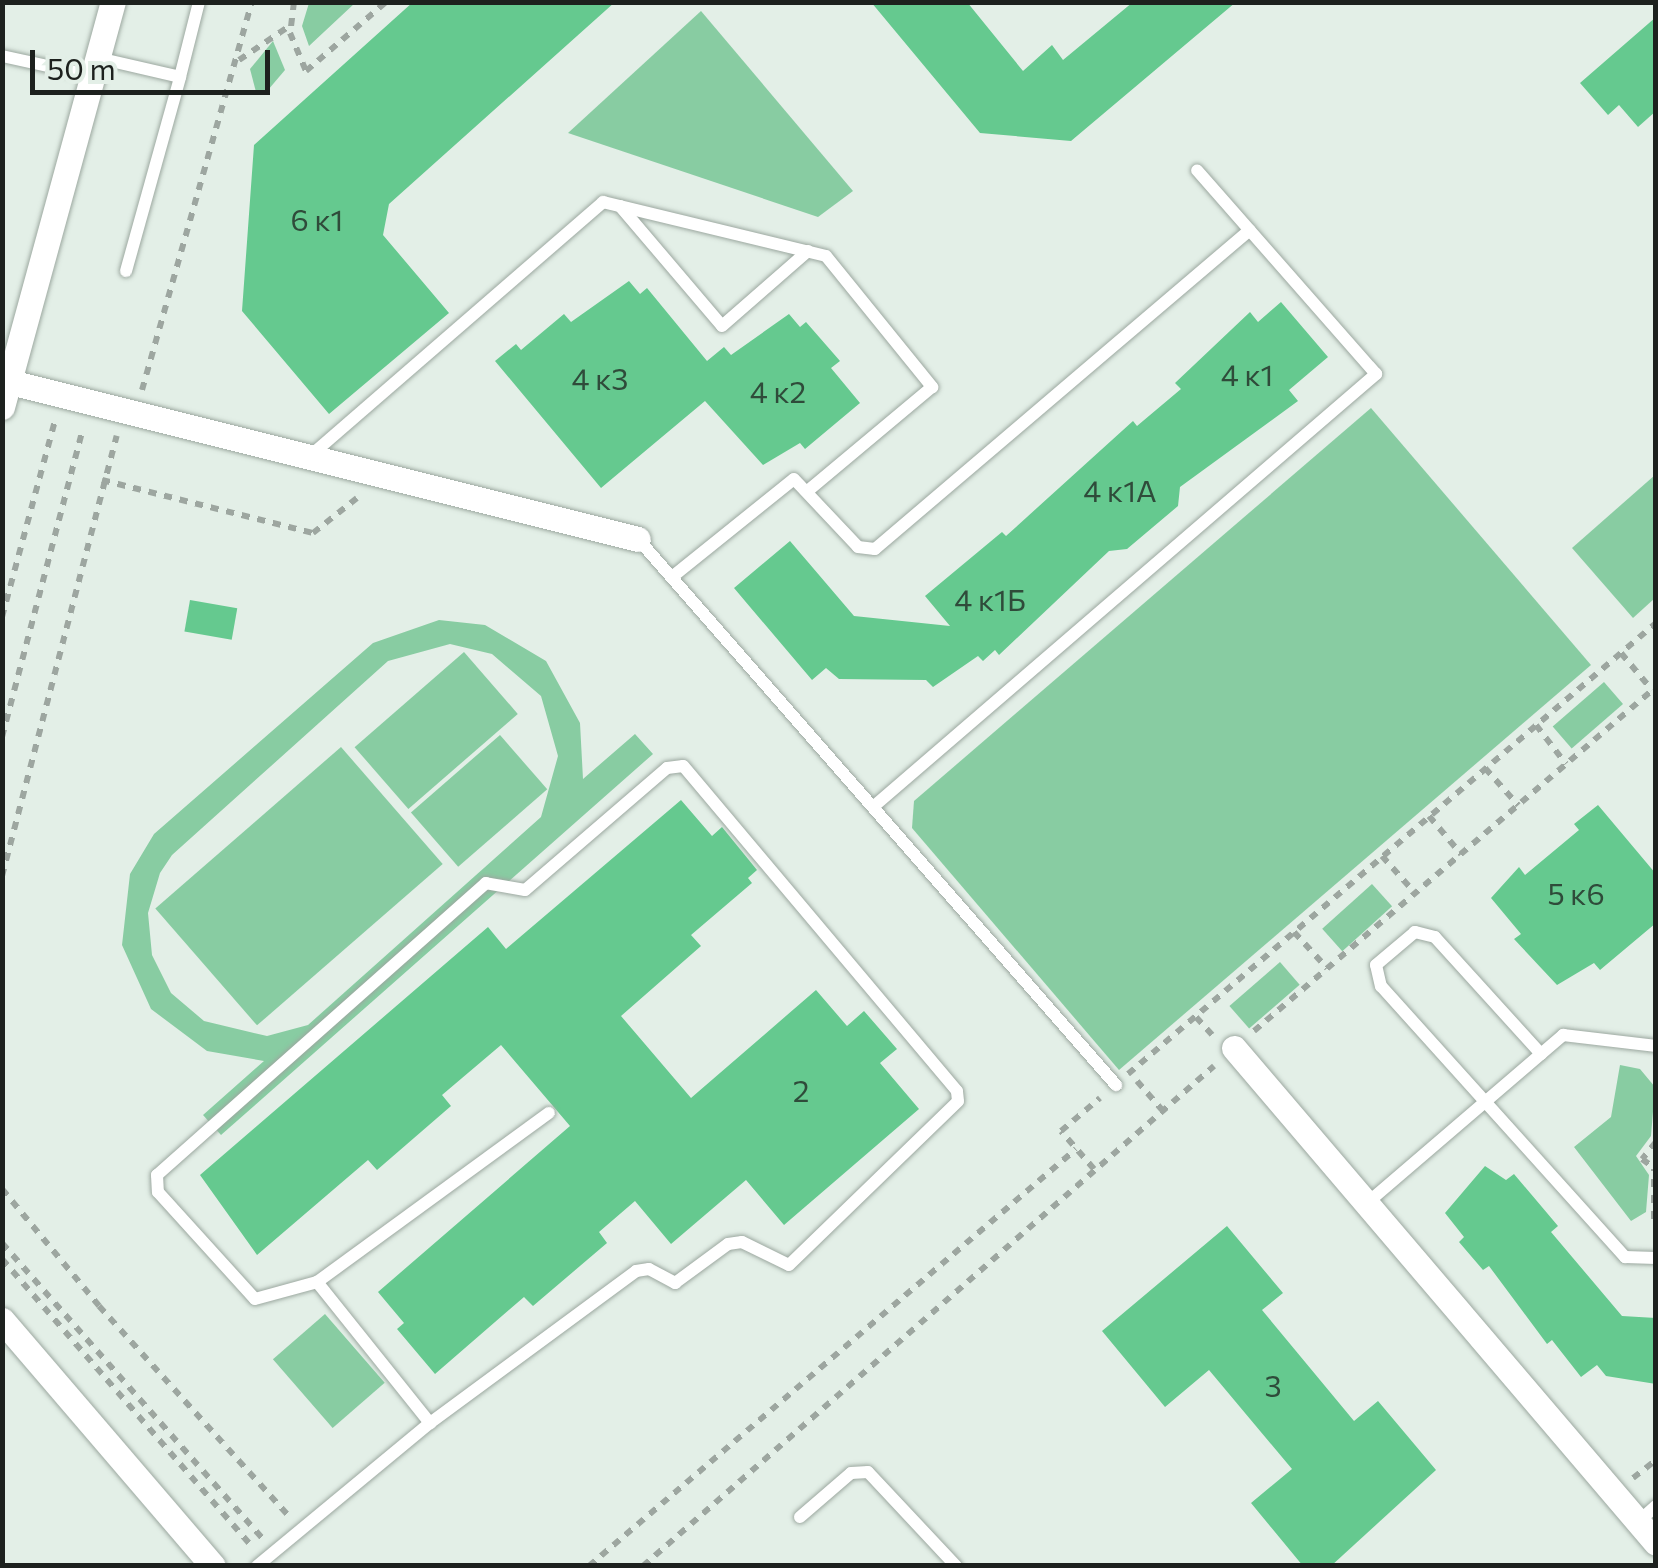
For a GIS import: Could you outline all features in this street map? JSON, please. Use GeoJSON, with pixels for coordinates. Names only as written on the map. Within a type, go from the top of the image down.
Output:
{"type":"FeatureCollection","features":[{"type":"Feature","properties":{"kind":"street"},"geometry":{"type":"LineString","coordinates":[[114,2],[5,390],[123,426],[308,458],[638,538]]}},
{"type":"Feature","properties":{"kind":"street"},"geometry":{"type":"LineString","coordinates":[[1234,1048],[1366,1204],[1646,1514],[1656,1543]]}},
{"type":"Feature","properties":{"kind":"street"},"geometry":{"type":"LineString","coordinates":[[2,1320],[213,1566]]}},
{"type":"Feature","properties":{"kind":"lane"},"geometry":{"type":"LineString","coordinates":[[126,271],[198,2]]}},
{"type":"Feature","properties":{"kind":"lane"},"geometry":{"type":"LineString","coordinates":[[2,56],[180,76]]}},
{"type":"Feature","properties":{"kind":"lane"},"geometry":{"type":"LineString","coordinates":[[873,808],[1376,374],[1197,170]]}},
{"type":"Feature","properties":{"kind":"lane"},"geometry":{"type":"LineString","coordinates":[[308,458],[603,202],[826,256],[932,387],[809,490]]}},
{"type":"Feature","properties":{"kind":"lane"},"geometry":{"type":"LineString","coordinates":[[620,206],[722,326],[808,251]]}},
{"type":"Feature","properties":{"kind":"lane"},"geometry":{"type":"LineString","coordinates":[[672,577],[784,482],[794,479],[809,490],[858,547],[875,549],[1250,230]]}},
{"type":"Feature","properties":{"kind":"lane"},"geometry":{"type":"LineString","coordinates":[[638,538],[1116,1085]]}},
{"type":"Feature","properties":{"kind":"lane"},"geometry":{"type":"LineString","coordinates":[[257,1566],[265,1546],[636,1271],[649,1269],[675,1283],[728,1244],[742,1242],[789,1265],[958,1101],[957,1091],[692,770],[667,768],[524,890],[486,883],[162,1164],[158,1192],[254,1299],[317,1282],[549,1113]]}},
{"type":"Feature","properties":{"kind":"lane"},"geometry":{"type":"LineString","coordinates":[[1541,1054],[1435,937],[1416,932],[1376,966],[1381,986],[1625,1257],[1656,1258]]}},
{"type":"Feature","properties":{"kind":"lane"},"geometry":{"type":"LineString","coordinates":[[1366,1204],[1563,1035],[1656,1046]]}},
{"type":"Feature","properties":{"kind":"lane"},"geometry":{"type":"LineString","coordinates":[[317,1282],[430,1423]]}},
{"type":"Feature","properties":{"kind":"lane"},"geometry":{"type":"LineString","coordinates":[[800,1518],[852,1473],[868,1472],[956,1566]]}},
{"type":"Feature","properties":{"kind":"path"},"geometry":{"type":"LineString","coordinates":[[2,876],[102,480],[123,426],[151,375],[252,2]]}},
{"type":"Feature","properties":{"kind":"path"},"geometry":{"type":"LineString","coordinates":[[294,2],[291,24],[306,71],[384,3]]}},
{"type":"Feature","properties":{"kind":"path"},"geometry":{"type":"LineString","coordinates":[[236,62],[291,24]]}},
{"type":"Feature","properties":{"kind":"path"},"geometry":{"type":"LineString","coordinates":[[2,618],[56,419],[84,427],[123,426]]}},
{"type":"Feature","properties":{"kind":"path"},"geometry":{"type":"LineString","coordinates":[[123,426],[135,440]]}},
{"type":"Feature","properties":{"kind":"path"},"geometry":{"type":"LineString","coordinates":[[2,737],[84,427]]}},
{"type":"Feature","properties":{"kind":"path"},"geometry":{"type":"LineString","coordinates":[[102,480],[313,533],[358,496],[342,491]]}},
{"type":"Feature","properties":{"kind":"path"},"geometry":{"type":"LineString","coordinates":[[1095,1170],[1060,1131],[1656,623]]}},
{"type":"Feature","properties":{"kind":"path"},"geometry":{"type":"LineString","coordinates":[[643,1566],[1162,1110],[1654,689],[1620,653]]}},
{"type":"Feature","properties":{"kind":"path"},"geometry":{"type":"LineString","coordinates":[[1536,726],[1566,764]]}},
{"type":"Feature","properties":{"kind":"path"},"geometry":{"type":"LineString","coordinates":[[1485,768],[1518,805]]}},
{"type":"Feature","properties":{"kind":"path"},"geometry":{"type":"LineString","coordinates":[[1429,816],[1461,854]]}},
{"type":"Feature","properties":{"kind":"path"},"geometry":{"type":"LineString","coordinates":[[1382,856],[1415,894]]}},
{"type":"Feature","properties":{"kind":"path"},"geometry":{"type":"LineString","coordinates":[[1294,932],[1327,969]]}},
{"type":"Feature","properties":{"kind":"path"},"geometry":{"type":"LineString","coordinates":[[1130,1072],[1162,1110]]}},
{"type":"Feature","properties":{"kind":"path"},"geometry":{"type":"LineString","coordinates":[[1654,1219],[1655,1169],[1642,1155],[1656,1142]]}},
{"type":"Feature","properties":{"kind":"path"},"geometry":{"type":"LineString","coordinates":[[588,1566],[1076,1149]]}},
{"type":"Feature","properties":{"kind":"path"},"geometry":{"type":"LineString","coordinates":[[2,1189],[99,1306],[290,1516],[265,1546],[255,1549],[2,1260]]}},
{"type":"Feature","properties":{"kind":"path"},"geometry":{"type":"LineString","coordinates":[[2,1244],[265,1546]]}},
{"type":"Feature","properties":{"kind":"green space"},"geometry":{"type":"Polygon","coordinates":[[[309,2],[355,3],[309,46],[302,26],[309,2]]]}},
{"type":"Feature","properties":{"kind":"green space"},"geometry":{"type":"Polygon","coordinates":[[[701,11],[853,191],[818,217],[568,133],[701,11]]]}},
{"type":"Feature","properties":{"kind":"green space"},"geometry":{"type":"Polygon","coordinates":[[[273,41],[285,70],[268,90],[256,92],[250,69],[273,41]]]}},
{"type":"Feature","properties":{"kind":"green space"},"geometry":{"type":"Polygon","coordinates":[[[1371,408],[1591,665],[1119,1070],[912,828],[914,801],[1371,408]]]}},
{"type":"Feature","properties":{"kind":"green space"},"geometry":{"type":"Polygon","coordinates":[[[1655,475],[1655,598],[1633,618],[1572,548],[1655,475]]]}},
{"type":"Feature","properties":{"kind":"green space"},"geometry":{"type":"Polygon","coordinates":[[[439,620],[485,625],[546,661],[580,723],[583,779],[635,734],[653,754],[221,1135],[203,1115],[264,1061],[207,1051],[151,1009],[122,945],[130,874],[154,834],[373,643],[439,620]],[[450,644],[388,661],[172,855],[160,873],[148,913],[152,955],[171,993],[204,1021],[267,1036],[308,1025],[541,817],[558,756],[541,696],[492,654],[450,644]]]}},
{"type":"Feature","properties":{"kind":"green space"},"geometry":{"type":"Polygon","coordinates":[[[464,652],[518,714],[408,809],[355,747],[464,652]]]}},
{"type":"Feature","properties":{"kind":"green space"},"geometry":{"type":"Polygon","coordinates":[[[1604,682],[1623,704],[1572,748],[1553,727],[1604,682]]]}},
{"type":"Feature","properties":{"kind":"green space"},"geometry":{"type":"Polygon","coordinates":[[[500,735],[547,789],[458,867],[411,812],[500,735]]]}},
{"type":"Feature","properties":{"kind":"green space"},"geometry":{"type":"Polygon","coordinates":[[[341,747],[443,864],[257,1025],[155,908],[341,747]]]}},
{"type":"Feature","properties":{"kind":"green space"},"geometry":{"type":"Polygon","coordinates":[[[1372,884],[1392,906],[1342,951],[1322,929],[1372,884]]]}},
{"type":"Feature","properties":{"kind":"green space"},"geometry":{"type":"Polygon","coordinates":[[[1280,962],[1300,985],[1249,1029],[1229,1006],[1280,962]]]}},
{"type":"Feature","properties":{"kind":"green space"},"geometry":{"type":"Polygon","coordinates":[[[1620,1065],[1640,1069],[1655,1087],[1651,1136],[1636,1156],[1649,1175],[1646,1212],[1631,1221],[1574,1147],[1611,1117],[1620,1065]]]}},
{"type":"Feature","properties":{"kind":"green space"},"geometry":{"type":"Polygon","coordinates":[[[325,1314],[385,1383],[333,1428],[273,1359],[325,1314]]]}},
{"type":"Feature","properties":{"kind":"building"},"geometry":{"type":"Polygon","coordinates":[[[413,2],[615,2],[389,204],[383,235],[449,313],[329,414],[242,311],[254,145],[413,2]]]}},
{"type":"Feature","properties":{"kind":"building"},"geometry":{"type":"Polygon","coordinates":[[[871,2],[967,2],[1023,71],[1052,45],[1063,60],[1133,2],[1236,2],[1071,141],[980,133],[871,2]]]}},
{"type":"Feature","properties":{"kind":"building"},"geometry":{"type":"Polygon","coordinates":[[[1656,17],[1656,111],[1638,127],[1619,105],[1608,115],[1580,83],[1656,17]]]}},
{"type":"Feature","properties":{"kind":"building"},"geometry":{"type":"Polygon","coordinates":[[[629,281],[640,294],[647,288],[707,361],[724,347],[731,355],[789,314],[800,327],[806,322],[840,361],[831,368],[860,403],[805,449],[800,443],[763,465],[705,401],[601,488],[495,361],[516,344],[521,350],[564,314],[571,322],[629,281]]]}},
{"type":"Feature","properties":{"kind":"building"},"geometry":{"type":"Polygon","coordinates":[[[1281,302],[1328,357],[1289,390],[1298,401],[1180,487],[1178,506],[1127,549],[1109,551],[999,655],[995,650],[983,661],[978,656],[933,687],[926,680],[839,679],[826,668],[812,680],[734,588],[790,541],[854,616],[950,626],[925,596],[1002,532],[1006,536],[1133,421],[1137,426],[1181,389],[1175,383],[1250,312],[1258,322],[1281,302]]]}},
{"type":"Feature","properties":{"kind":"building"},"geometry":{"type":"Polygon","coordinates":[[[190,600],[237,608],[232,640],[184,632],[190,600]]]}},
{"type":"Feature","properties":{"kind":"building"},"geometry":{"type":"Polygon","coordinates":[[[681,800],[712,836],[722,827],[757,870],[748,878],[752,883],[691,935],[701,946],[621,1016],[691,1098],[816,990],[847,1026],[864,1011],[897,1049],[880,1063],[919,1109],[784,1225],[746,1180],[671,1244],[635,1201],[599,1232],[607,1243],[533,1306],[524,1297],[435,1374],[397,1329],[404,1323],[378,1292],[570,1126],[501,1045],[442,1095],[451,1106],[377,1170],[368,1160],[257,1255],[200,1175],[488,927],[506,949],[681,800]]]}},
{"type":"Feature","properties":{"kind":"building"},"geometry":{"type":"Polygon","coordinates":[[[1598,805],[1656,874],[1656,923],[1600,970],[1594,963],[1557,985],[1514,939],[1521,934],[1491,898],[1519,867],[1525,875],[1579,830],[1574,824],[1598,805]]]}},
{"type":"Feature","properties":{"kind":"building"},"geometry":{"type":"Polygon","coordinates":[[[1485,1166],[1506,1180],[1514,1174],[1558,1226],[1551,1232],[1622,1316],[1656,1318],[1656,1384],[1606,1376],[1597,1365],[1581,1377],[1552,1340],[1547,1344],[1489,1266],[1483,1270],[1459,1242],[1464,1237],[1445,1213],[1485,1166]]]}},
{"type":"Feature","properties":{"kind":"building"},"geometry":{"type":"Polygon","coordinates":[[[1227,1226],[1283,1293],[1262,1310],[1354,1421],[1378,1401],[1436,1470],[1331,1566],[1303,1566],[1251,1503],[1292,1469],[1209,1370],[1165,1407],[1102,1331],[1227,1226]]]}}]}
